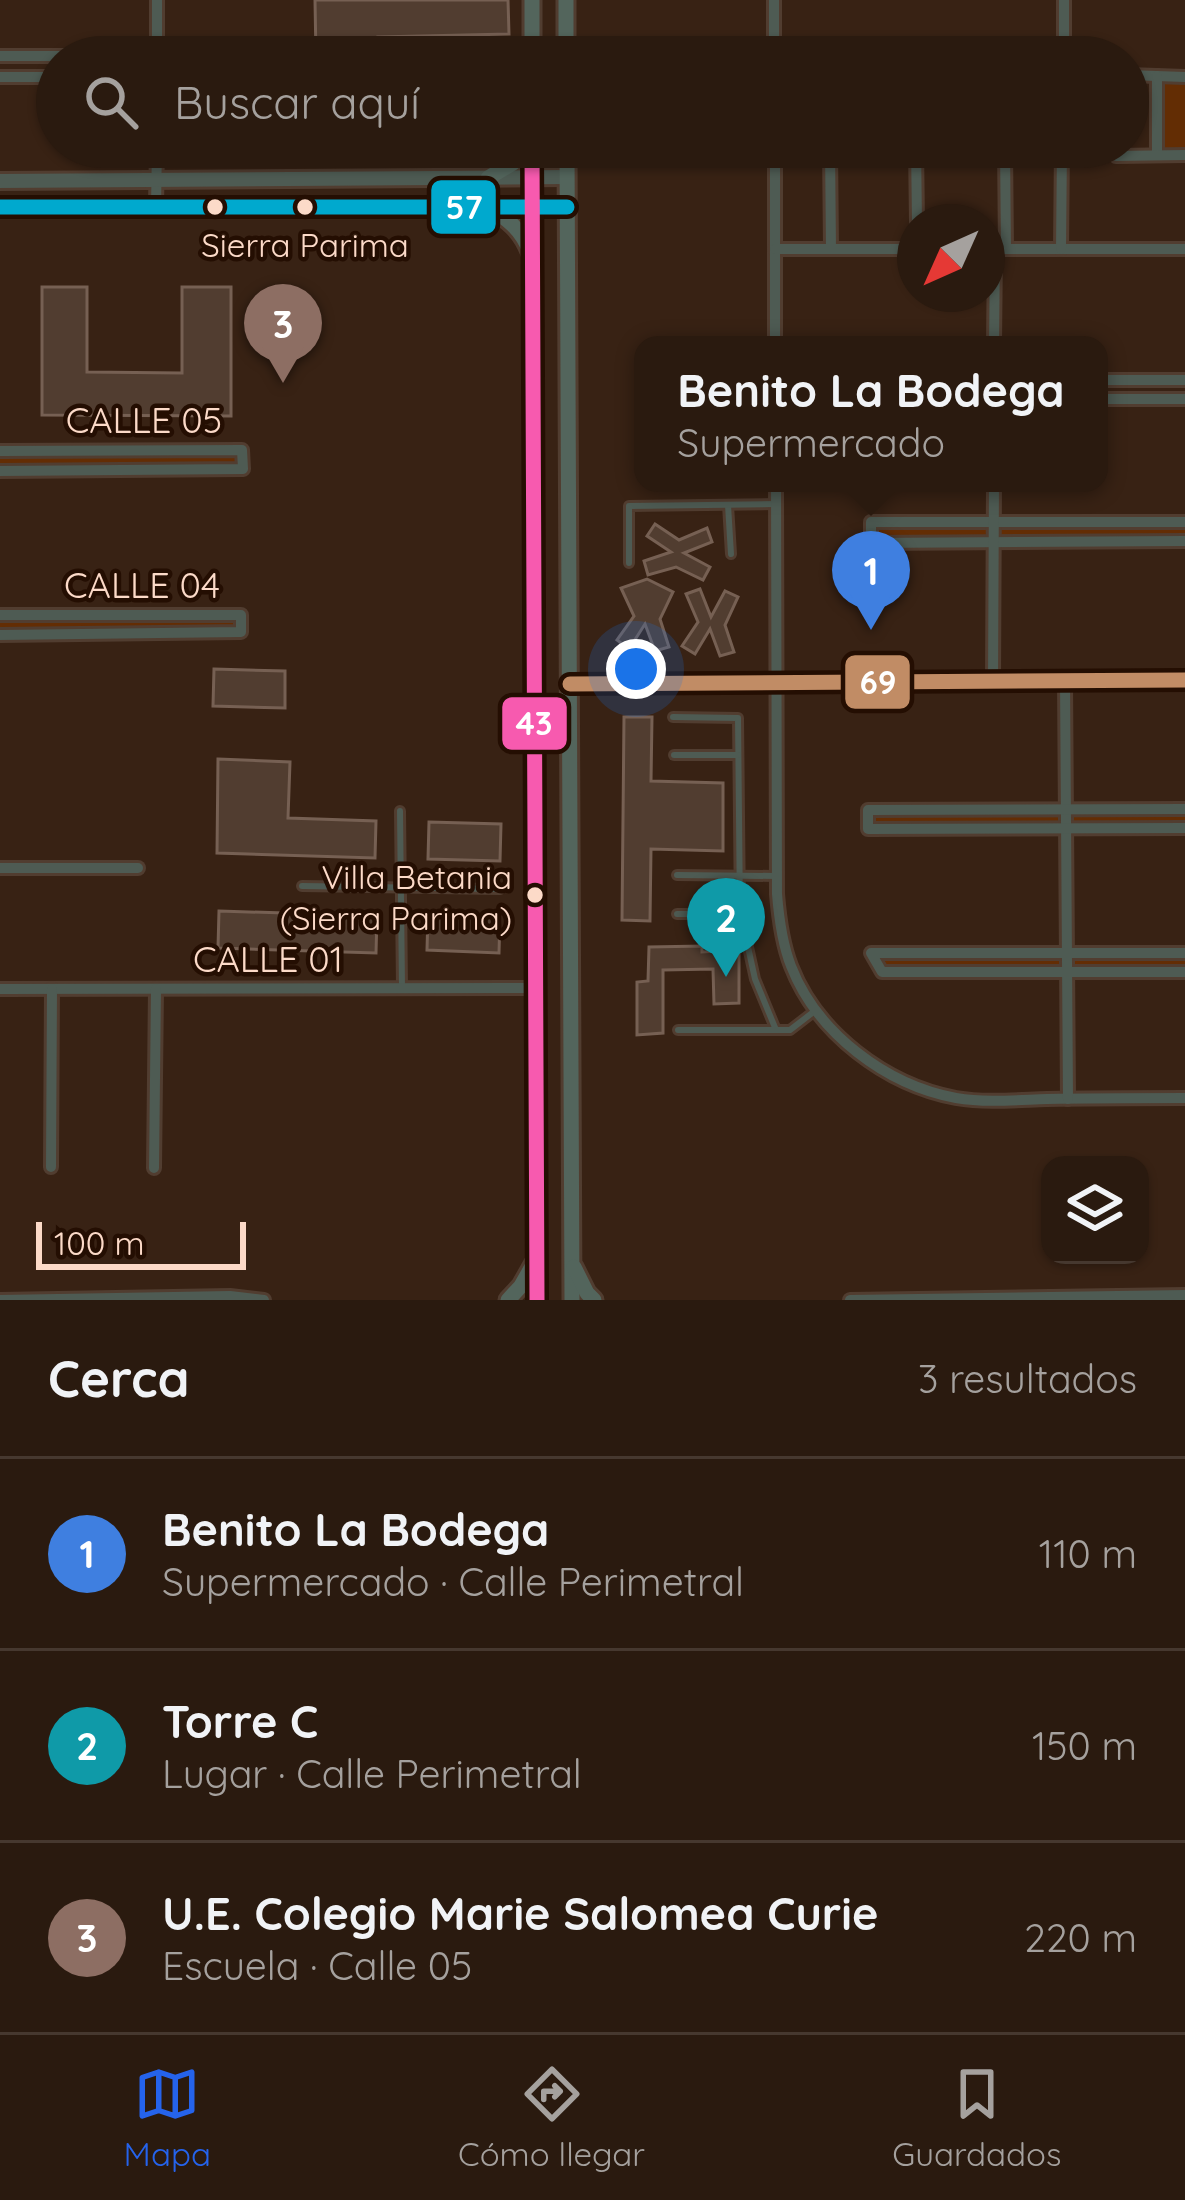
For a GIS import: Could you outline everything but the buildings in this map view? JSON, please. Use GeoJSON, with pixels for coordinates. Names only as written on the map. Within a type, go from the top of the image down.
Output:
{"type":"FeatureCollection","features":[{"type":"Feature","properties":{"kind":"main road"},"geometry":{"type":"LineString","coordinates":[[532,0],[532,36]]}},
{"type":"Feature","properties":{"kind":"main road"},"geometry":{"type":"LineString","coordinates":[[566,0],[566,36]]}},
{"type":"Feature","properties":{"kind":"main road"},"geometry":{"type":"LineString","coordinates":[[488,178],[505,168]]}},
{"type":"Feature","properties":{"kind":"main road"},"geometry":{"type":"LineString","coordinates":[[531,168],[538,1300]]}},
{"type":"Feature","properties":{"kind":"main road"},"geometry":{"type":"LineString","coordinates":[[567,168],[572,1300]]}},
{"type":"Feature","properties":{"kind":"main road"},"geometry":{"type":"LineString","coordinates":[[484,206],[512,223],[534,260]]}},
{"type":"Feature","properties":{"kind":"main road"},"geometry":{"type":"LineString","coordinates":[[508,1300],[537,1254]]}},
{"type":"Feature","properties":{"kind":"main road"},"geometry":{"type":"LineString","coordinates":[[572,1261],[594,1300]]}},
{"type":"Feature","properties":{"kind":"street"},"geometry":{"type":"LineString","coordinates":[[157,0],[157,36]]}},
{"type":"Feature","properties":{"kind":"street"},"geometry":{"type":"LineString","coordinates":[[774,0],[774,36]]}},
{"type":"Feature","properties":{"kind":"street"},"geometry":{"type":"LineString","coordinates":[[1064,0],[1064,36]]}},
{"type":"Feature","properties":{"kind":"street"},"geometry":{"type":"LineString","coordinates":[[0,56],[36,56]]}},
{"type":"Feature","properties":{"kind":"street"},"geometry":{"type":"LineString","coordinates":[[1149,76],[1185,76]]}},
{"type":"Feature","properties":{"kind":"street"},"geometry":{"type":"LineString","coordinates":[[1157,76],[1157,155]]}},
{"type":"Feature","properties":{"kind":"street"},"geometry":{"type":"LineString","coordinates":[[0,77],[36,77]]}},
{"type":"Feature","properties":{"kind":"street"},"geometry":{"type":"LineString","coordinates":[[1149,155],[1185,154]]}},
{"type":"Feature","properties":{"kind":"street"},"geometry":{"type":"LineString","coordinates":[[156,206],[157,168]]}},
{"type":"Feature","properties":{"kind":"street"},"geometry":{"type":"LineString","coordinates":[[775,168],[776,336]]}},
{"type":"Feature","properties":{"kind":"street"},"geometry":{"type":"LineString","coordinates":[[830,168],[831,249]]}},
{"type":"Feature","properties":{"kind":"street"},"geometry":{"type":"LineString","coordinates":[[916,168],[917,204]]}},
{"type":"Feature","properties":{"kind":"street"},"geometry":{"type":"LineString","coordinates":[[1000,204],[1003,168]]}},
{"type":"Feature","properties":{"kind":"street"},"geometry":{"type":"LineString","coordinates":[[1061,249],[1062,168]]}},
{"type":"Feature","properties":{"kind":"street"},"geometry":{"type":"LineString","coordinates":[[0,181],[567,177]]}},
{"type":"Feature","properties":{"kind":"street"},"geometry":{"type":"LineString","coordinates":[[0,207],[567,206]]}},
{"type":"Feature","properties":{"kind":"street"},"geometry":{"type":"LineString","coordinates":[[775,249],[897,249]]}},
{"type":"Feature","properties":{"kind":"street"},"geometry":{"type":"LineString","coordinates":[[1005,249],[1185,249]]}},
{"type":"Feature","properties":{"kind":"street"},"geometry":{"type":"LineString","coordinates":[[1108,380],[1185,380]]}},
{"type":"Feature","properties":{"kind":"street"},"geometry":{"type":"LineString","coordinates":[[1108,399],[1185,399]]}},
{"type":"Feature","properties":{"kind":"street","name":"CALLE 05"},"geometry":{"type":"LineString","coordinates":[[0,451],[242,450],[243,469],[0,471]]}},
{"type":"Feature","properties":{"kind":"street"},"geometry":{"type":"LineString","coordinates":[[776,492],[779,921],[799,985],[815,1010],[865,1058],[929,1091],[973,1100],[1185,1098]]}},
{"type":"Feature","properties":{"kind":"street"},"geometry":{"type":"LineString","coordinates":[[993,682],[994,492]]}},
{"type":"Feature","properties":{"kind":"street"},"geometry":{"type":"LineString","coordinates":[[1185,522],[871,522],[871,543],[1185,541]]}},
{"type":"Feature","properties":{"kind":"street","name":"CALLE 04"},"geometry":{"type":"LineString","coordinates":[[0,615],[241,614],[241,632],[0,634]]}},
{"type":"Feature","properties":{"kind":"street"},"geometry":{"type":"LineString","coordinates":[[570,684],[1185,680]]}},
{"type":"Feature","properties":{"kind":"street"},"geometry":{"type":"LineString","coordinates":[[1064,681],[1068,1099]]}},
{"type":"Feature","properties":{"kind":"street"},"geometry":{"type":"LineString","coordinates":[[1185,809],[868,810],[868,829],[1185,828]]}},
{"type":"Feature","properties":{"kind":"street"},"geometry":{"type":"LineString","coordinates":[[0,868],[138,868]]}},
{"type":"Feature","properties":{"kind":"street"},"geometry":{"type":"LineString","coordinates":[[1185,953],[871,953],[882,972],[1185,972]]}},
{"type":"Feature","properties":{"kind":"street","name":"CALLE 01"},"geometry":{"type":"LineString","coordinates":[[0,989],[537,988]]}},
{"type":"Feature","properties":{"kind":"street"},"geometry":{"type":"LineString","coordinates":[[51,1167],[52,989]]}},
{"type":"Feature","properties":{"kind":"street"},"geometry":{"type":"LineString","coordinates":[[154,1168],[156,989]]}},
{"type":"Feature","properties":{"kind":"street"},"geometry":{"type":"LineString","coordinates":[[850,1300],[1185,1295]]}},
{"type":"Feature","properties":{"kind":"street"},"geometry":{"type":"LineString","coordinates":[[0,1300],[230,1296],[264,1300]]}},
{"type":"Feature","properties":{"kind":"lane"},"geometry":{"type":"LineString","coordinates":[[629,563],[629,506],[776,504]]}},
{"type":"Feature","properties":{"kind":"lane"},"geometry":{"type":"LineString","coordinates":[[728,505],[731,554]]}},
{"type":"Feature","properties":{"kind":"lane"},"geometry":{"type":"LineString","coordinates":[[673,717],[738,718],[740,914],[677,914]]}},
{"type":"Feature","properties":{"kind":"lane"},"geometry":{"type":"LineString","coordinates":[[674,754],[738,755]]}},
{"type":"Feature","properties":{"kind":"lane"},"geometry":{"type":"LineString","coordinates":[[400,811],[402,988]]}},
{"type":"Feature","properties":{"kind":"lane"},"geometry":{"type":"LineString","coordinates":[[677,875],[777,875]]}},
{"type":"Feature","properties":{"kind":"lane"},"geometry":{"type":"LineString","coordinates":[[302,886],[500,889]]}},
{"type":"Feature","properties":{"kind":"lane"},"geometry":{"type":"LineString","coordinates":[[748,947],[776,1030]]}},
{"type":"Feature","properties":{"kind":"lane"},"geometry":{"type":"LineString","coordinates":[[678,1030],[790,1030],[815,1010]]}},
{"type":"Feature","properties":{"kind":"shaded area"},"geometry":{"type":"Polygon","coordinates":[[[1157,76],[1185,77],[1185,155],[1157,155],[1157,76]]]}},
{"type":"Feature","properties":{"kind":"shaded area"},"geometry":{"type":"Polygon","coordinates":[[[242,450],[243,469],[0,471],[0,451],[242,450]]]}},
{"type":"Feature","properties":{"kind":"shaded area"},"geometry":{"type":"Polygon","coordinates":[[[871,522],[1185,522],[1185,541],[871,543],[871,522]]]}},
{"type":"Feature","properties":{"kind":"shaded area"},"geometry":{"type":"Polygon","coordinates":[[[0,615],[241,615],[241,632],[0,635],[0,615]]]}},
{"type":"Feature","properties":{"kind":"shaded area"},"geometry":{"type":"Polygon","coordinates":[[[1185,809],[1185,828],[868,829],[868,810],[1185,809]]]}},
{"type":"Feature","properties":{"kind":"shaded area"},"geometry":{"type":"Polygon","coordinates":[[[871,953],[1185,953],[1185,972],[882,972],[871,953]]]}},
{"type":"Feature","properties":{"kind":"transit line","name":"43"},"geometry":{"type":"LineString","coordinates":[[532,168],[537,1300]]}},
{"type":"Feature","properties":{"kind":"transit line","name":"57"},"geometry":{"type":"LineString","coordinates":[[0,207],[567,207]]}},
{"type":"Feature","properties":{"kind":"transit line","name":"69"},"geometry":{"type":"LineString","coordinates":[[570,684],[1185,680]]}},
{"type":"Feature","properties":{"kind":"place","name":"Sierra Parima"},"geometry":{"type":"Point","coordinates":[305,207]}},
{"type":"Feature","properties":{"kind":"place","name":"U.E. Colegio Marie Salomea Curie"},"geometry":{"type":"Point","coordinates":[283,383]}},
{"type":"Feature","properties":{"kind":"place","name":"Benito La Bodega"},"geometry":{"type":"Point","coordinates":[871,630]}},
{"type":"Feature","properties":{"kind":"place","name":"Villa Betania (Sierra Parima)"},"geometry":{"type":"Point","coordinates":[535,895]}},
{"type":"Feature","properties":{"kind":"place","name":"Torre C"},"geometry":{"type":"Point","coordinates":[726,977]}}]}
